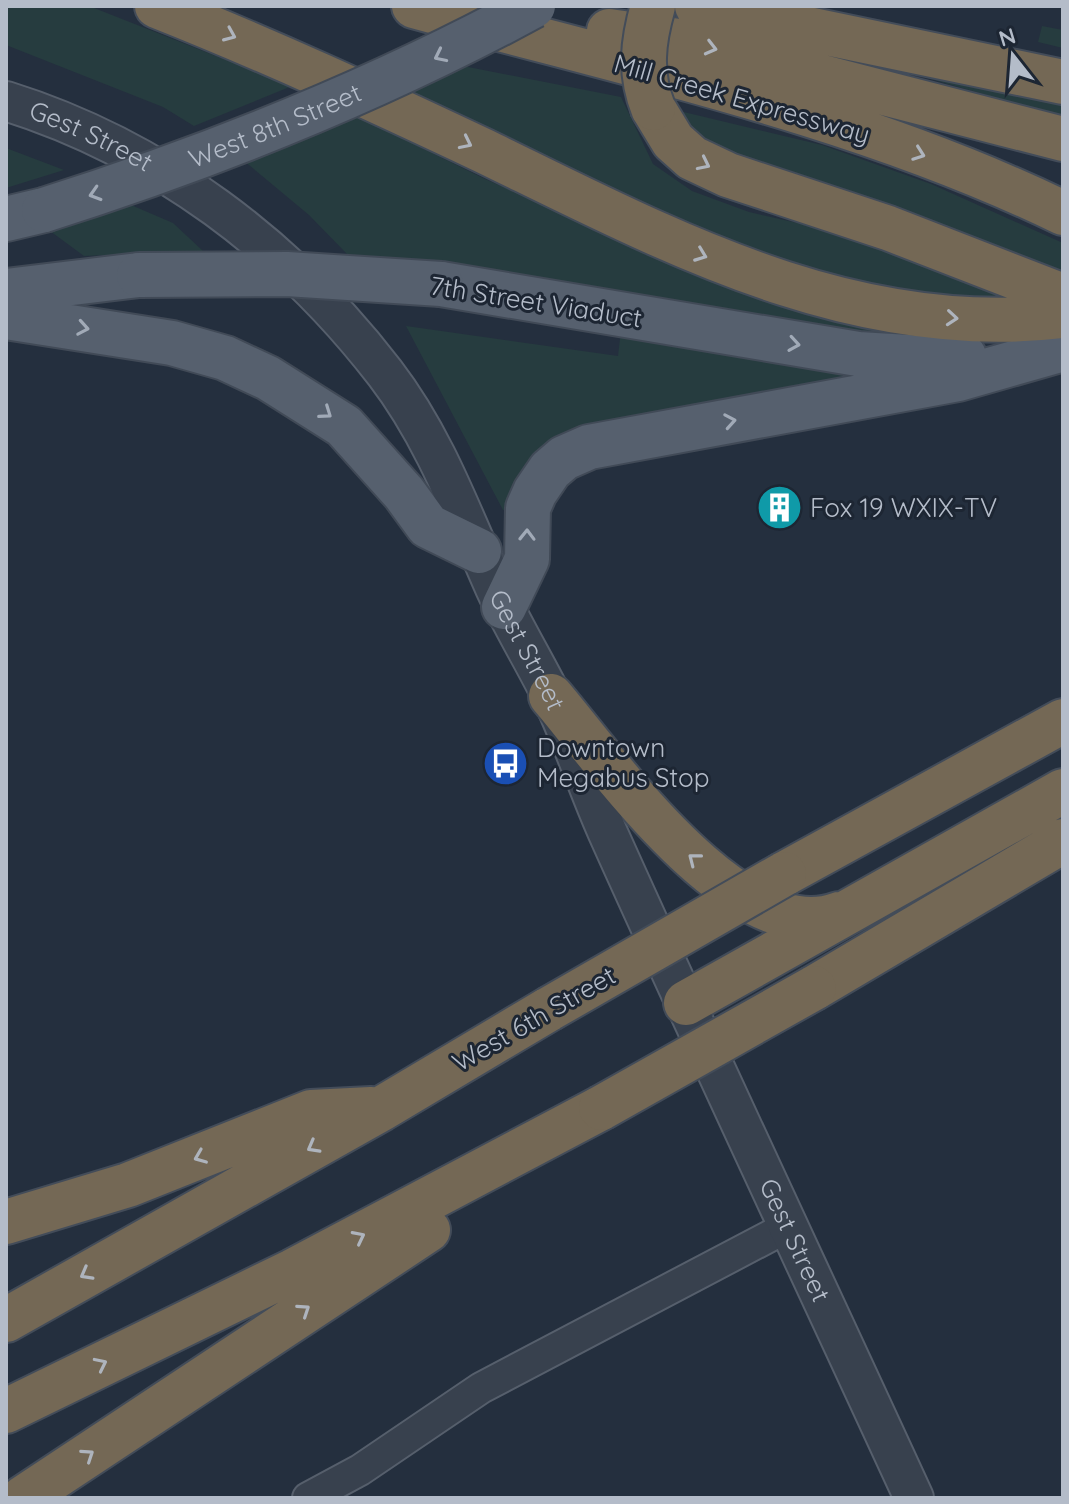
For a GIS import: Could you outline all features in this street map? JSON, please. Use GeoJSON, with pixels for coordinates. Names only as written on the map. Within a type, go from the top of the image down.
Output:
{"type":"FeatureCollection","features":[{"type":"Feature","properties":{"kind":"highway"},"geometry":{"type":"LineString","coordinates":[[157,6],[315,72],[697,254],[841,302],[957,319],[1062,324]]}},
{"type":"Feature","properties":{"kind":"highway","name":"Mill Creek Expressway"},"geometry":{"type":"LineString","coordinates":[[414,6],[813,116],[1002,183],[1063,213]]}},
{"type":"Feature","properties":{"kind":"highway"},"geometry":{"type":"LineString","coordinates":[[441,6],[686,42],[1061,138]]}},
{"type":"Feature","properties":{"kind":"highway"},"geometry":{"type":"LineString","coordinates":[[653,6],[644,54],[644,82],[653,108],[673,141],[692,158],[728,175],[914,238],[1062,324]]}},
{"type":"Feature","properties":{"kind":"highway"},"geometry":{"type":"LineString","coordinates":[[697,6],[1063,82]]}},
{"type":"Feature","properties":{"kind":"highway"},"geometry":{"type":"LineString","coordinates":[[551,696],[659,827],[690,857],[766,910],[795,920],[826,918],[864,904]]}},
{"type":"Feature","properties":{"kind":"highway","name":"West 6th Street"},"geometry":{"type":"LineString","coordinates":[[6,1320],[381,1109],[784,874],[1063,721]]}},
{"type":"Feature","properties":{"kind":"highway"},"geometry":{"type":"LineString","coordinates":[[686,1003],[1063,791]]}},
{"type":"Feature","properties":{"kind":"highway"},"geometry":{"type":"LineString","coordinates":[[6,1411],[477,1176],[814,988],[1063,841]]}},
{"type":"Feature","properties":{"kind":"highway"},"geometry":{"type":"LineString","coordinates":[[893,941],[1063,869]]}},
{"type":"Feature","properties":{"kind":"highway"},"geometry":{"type":"LineString","coordinates":[[6,1222],[128,1185],[311,1112],[381,1109]]}},
{"type":"Feature","properties":{"kind":"highway"},"geometry":{"type":"LineString","coordinates":[[23,1498],[345,1282],[456,1213],[477,1176]]}},
{"type":"Feature","properties":{"kind":"main road","name":"West 8th Street"},"geometry":{"type":"LineString","coordinates":[[25,214],[214,153],[300,119],[439,57],[533,6]]}},
{"type":"Feature","properties":{"kind":"main road","name":"7th Street Viaduct"},"geometry":{"type":"LineString","coordinates":[[6,291],[139,275],[287,274],[441,284],[858,354],[925,358],[1062,324]]}},
{"type":"Feature","properties":{"kind":"main road"},"geometry":{"type":"LineString","coordinates":[[6,317],[172,343],[225,358],[268,378],[344,426],[395,482],[428,526],[479,551]]}},
{"type":"Feature","properties":{"kind":"main road"},"geometry":{"type":"LineString","coordinates":[[504,607],[527,559],[528,508],[550,470],[564,458],[589,447],[958,379],[1062,324]]}},
{"type":"Feature","properties":{"kind":"street","name":"Gest Street"},"geometry":{"type":"LineString","coordinates":[[6,101],[65,119],[152,164],[223,212],[280,258],[341,319],[429,437],[504,607],[551,696],[686,1003],[914,1498]]}},
{"type":"Feature","properties":{"kind":"street"},"geometry":{"type":"LineString","coordinates":[[308,1498],[360,1470],[481,1388],[789,1226]]}},
{"type":"Feature","properties":{"kind":"green space"},"geometry":{"type":"Polygon","coordinates":[[[6,6],[89,6],[292,86],[194,126],[163,107],[6,45],[6,6]]]}},
{"type":"Feature","properties":{"kind":"green space"},"geometry":{"type":"Polygon","coordinates":[[[1042,26],[1063,30],[1063,48],[1038,42],[1042,26]]]}},
{"type":"Feature","properties":{"kind":"green space"},"geometry":{"type":"Polygon","coordinates":[[[850,56],[1063,99],[1063,117],[850,56]]]}},
{"type":"Feature","properties":{"kind":"green space"},"geometry":{"type":"Polygon","coordinates":[[[458,65],[621,97],[653,164],[692,191],[749,212],[846,234],[1019,296],[978,303],[778,269],[402,94],[458,65]]]}},
{"type":"Feature","properties":{"kind":"green space"},"geometry":{"type":"Polygon","coordinates":[[[667,108],[822,145],[931,184],[1063,243],[1063,271],[954,230],[708,151],[667,108]]]}},
{"type":"Feature","properties":{"kind":"green space"},"geometry":{"type":"Polygon","coordinates":[[[353,114],[485,179],[647,248],[923,332],[921,343],[347,254],[309,215],[243,160],[353,114]]]}},
{"type":"Feature","properties":{"kind":"green space"},"geometry":{"type":"Polygon","coordinates":[[[6,148],[64,170],[6,188],[6,148]]]}},
{"type":"Feature","properties":{"kind":"green space"},"geometry":{"type":"Polygon","coordinates":[[[124,202],[173,223],[203,251],[84,256],[46,228],[124,202]]]}},
{"type":"Feature","properties":{"kind":"green space"},"geometry":{"type":"Polygon","coordinates":[[[406,326],[618,356],[621,330],[872,372],[657,420],[516,510],[503,510],[406,326]]]}},
{"type":"Feature","properties":{"kind":"place","name":"Fox 19 WXIX-TV"},"geometry":{"type":"Point","coordinates":[779,508]}},
{"type":"Feature","properties":{"kind":"place","name":"Downtown Megabus Stop"},"geometry":{"type":"Point","coordinates":[506,763]}}]}
